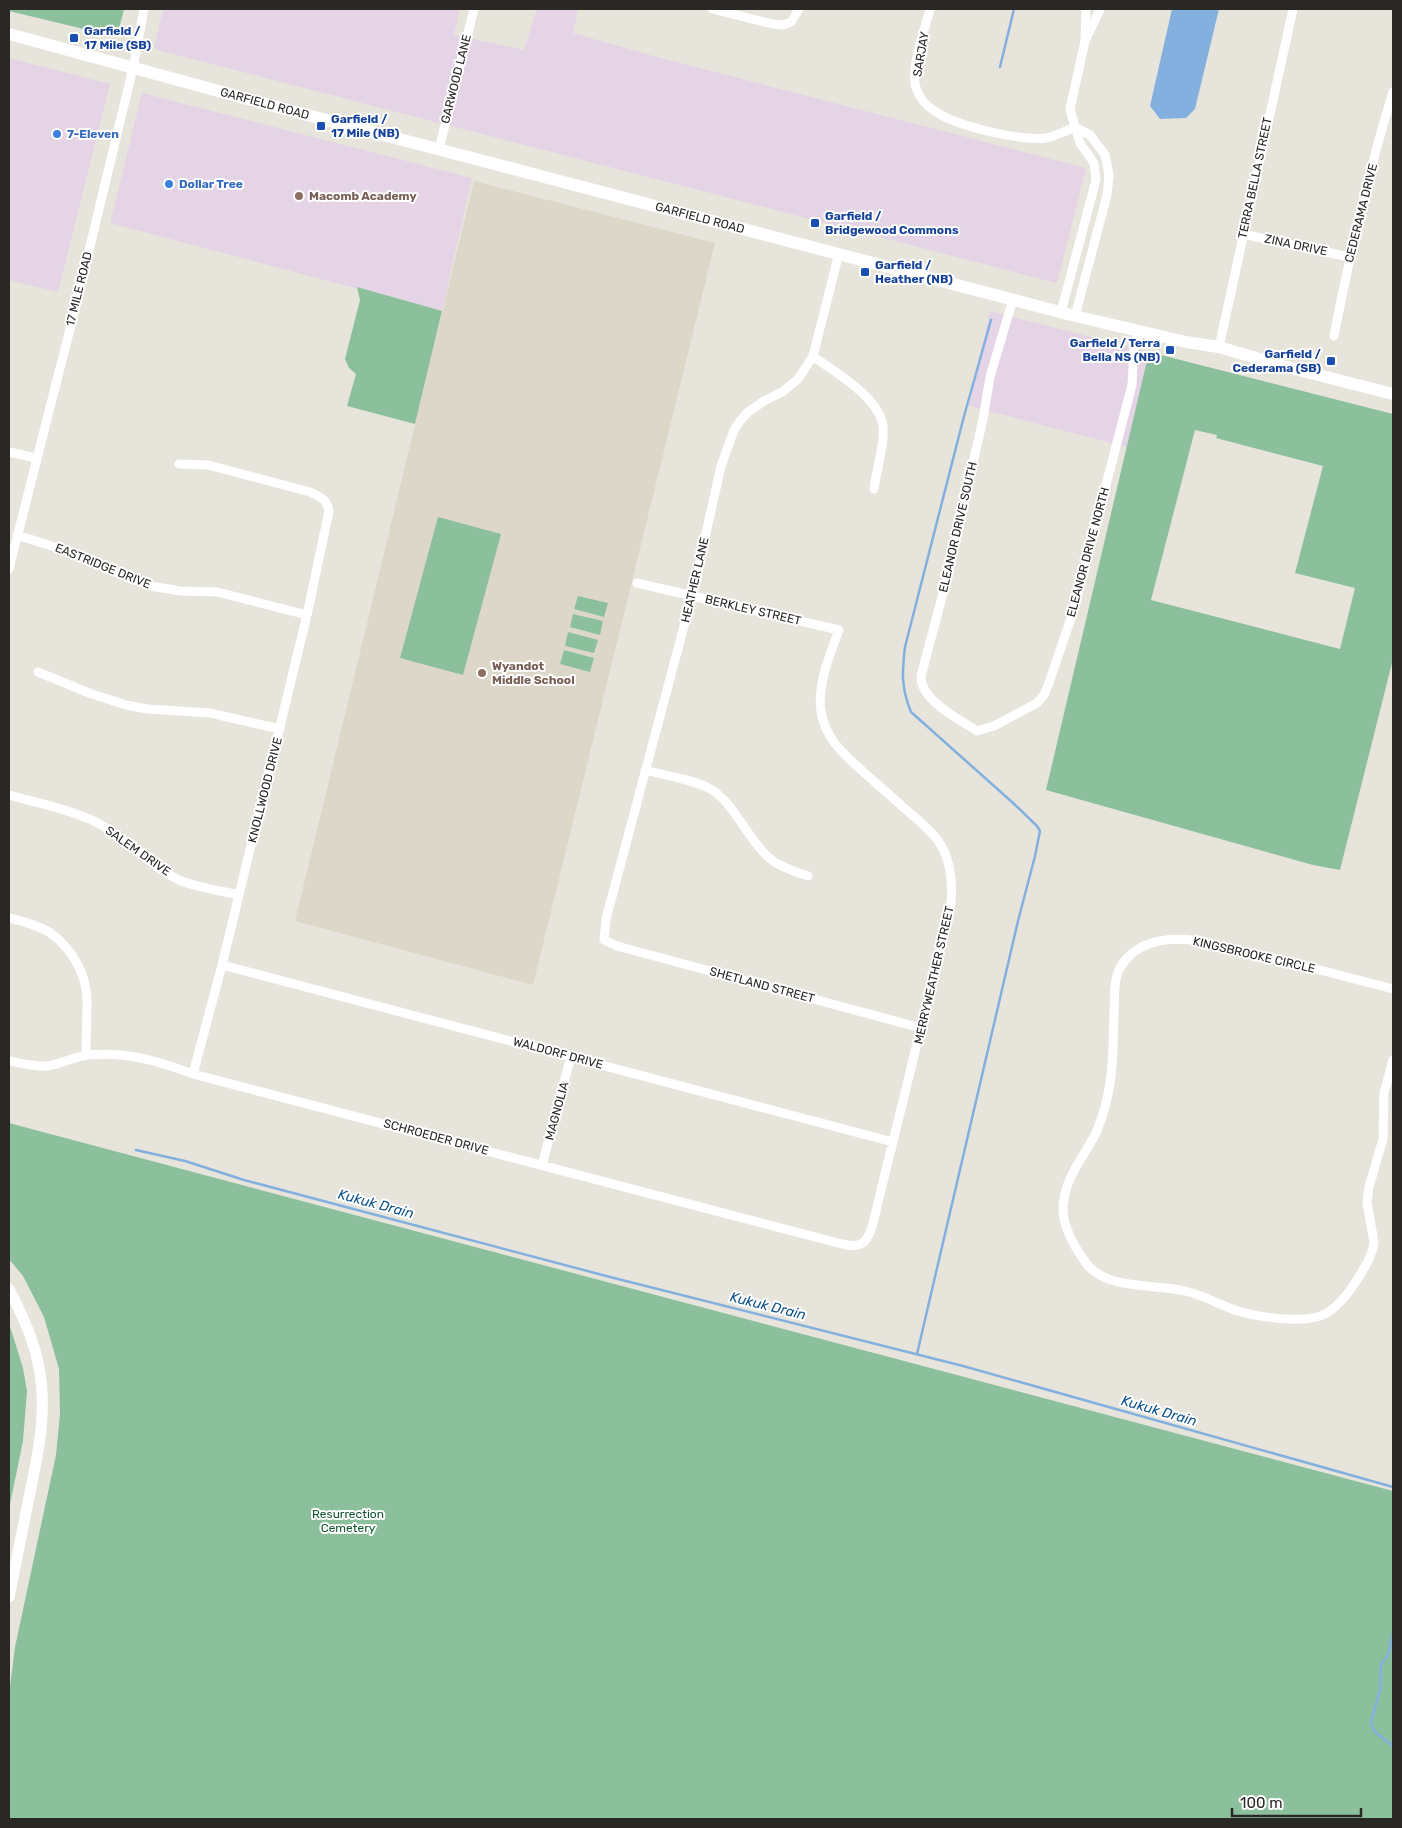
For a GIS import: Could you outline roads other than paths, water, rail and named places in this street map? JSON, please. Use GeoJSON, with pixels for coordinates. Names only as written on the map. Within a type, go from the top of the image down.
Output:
{"type":"FeatureCollection","features":[{"type":"Feature","properties":{"kind":"main road","name":"GARFIELD ROAD"},"geometry":{"type":"LineString","coordinates":[[9,34],[1075,316],[1186,342],[1219,347],[1283,366],[1393,394]]}},
{"type":"Feature","properties":{"kind":"street","name":"17 MILE ROAD"},"geometry":{"type":"LineString","coordinates":[[9,569],[73,317],[132,68],[144,9]]}},
{"type":"Feature","properties":{"kind":"street","name":"GARWOOD LANE"},"geometry":{"type":"LineString","coordinates":[[439,149],[474,9]]}},
{"type":"Feature","properties":{"kind":"street"},"geometry":{"type":"LineString","coordinates":[[712,9],[783,25],[791,22],[798,9]]}},
{"type":"Feature","properties":{"kind":"street","name":"SARJAY"},"geometry":{"type":"LineString","coordinates":[[930,9],[915,74],[916,86],[921,98],[931,109],[967,125],[996,133],[1030,138],[1047,138],[1075,128]]}},
{"type":"Feature","properties":{"kind":"street"},"geometry":{"type":"LineString","coordinates":[[1061,312],[1096,180],[1094,163],[1080,143],[1070,109],[1085,41],[1086,9]]}},
{"type":"Feature","properties":{"kind":"street"},"geometry":{"type":"LineString","coordinates":[[1085,41],[1100,9]]}},
{"type":"Feature","properties":{"kind":"street","name":"TERRA BELLA STREET"},"geometry":{"type":"LineString","coordinates":[[1219,347],[1293,9]]}},
{"type":"Feature","properties":{"kind":"street","name":"CEDERAMA DRIVE"},"geometry":{"type":"LineString","coordinates":[[1334,336],[1349,257],[1389,120],[1393,92]]}},
{"type":"Feature","properties":{"kind":"street"},"geometry":{"type":"LineString","coordinates":[[1075,128],[1090,135],[1104,155],[1109,175],[1107,195],[1075,316]]}},
{"type":"Feature","properties":{"kind":"street"},"geometry":{"type":"LineString","coordinates":[[1084,225],[1097,229]]}},
{"type":"Feature","properties":{"kind":"street","name":"ZINA DRIVE"},"geometry":{"type":"LineString","coordinates":[[1243,234],[1349,257]]}},
{"type":"Feature","properties":{"kind":"street","name":"HEATHER LANE"},"geometry":{"type":"LineString","coordinates":[[604,940],[606,919],[692,596],[721,466],[734,430],[748,412],[782,392],[798,379],[813,356],[839,253]]}},
{"type":"Feature","properties":{"kind":"street","name":"ELEANOR DRIVE SOUTH"},"geometry":{"type":"LineString","coordinates":[[977,730],[927,695],[921,683],[921,676],[959,524],[983,419],[990,377],[1013,299]]}},
{"type":"Feature","properties":{"kind":"street","name":"ELEANOR DRIVE NORTH"},"geometry":{"type":"LineString","coordinates":[[977,730],[994,726],[1037,703],[1044,695],[1049,683],[1072,612],[1132,385],[1134,348],[1138,331]]}},
{"type":"Feature","properties":{"kind":"street"},"geometry":{"type":"LineString","coordinates":[[813,356],[869,398],[882,421],[882,446],[874,489]]}},
{"type":"Feature","properties":{"kind":"street"},"geometry":{"type":"LineString","coordinates":[[9,452],[36,458]]}},
{"type":"Feature","properties":{"kind":"street","name":"KNOLLWOOD DRIVE"},"geometry":{"type":"LineString","coordinates":[[179,464],[208,465],[310,492],[324,499],[328,504],[328,518],[308,615],[193,1074]]}},
{"type":"Feature","properties":{"kind":"street","name":"EASTRIDGE DRIVE"},"geometry":{"type":"LineString","coordinates":[[18,535],[80,555],[119,574],[151,586],[180,591],[217,592],[308,615]]}},
{"type":"Feature","properties":{"kind":"street","name":"BERKLEY STREET"},"geometry":{"type":"LineString","coordinates":[[637,583],[839,630]]}},
{"type":"Feature","properties":{"kind":"street","name":"MERRYWEATHER STREET"},"geometry":{"type":"LineString","coordinates":[[839,630],[829,657],[820,698],[824,724],[836,745],[851,761],[926,827],[940,844],[947,860],[952,897],[872,1227],[869,1235],[861,1244]]}},
{"type":"Feature","properties":{"kind":"street"},"geometry":{"type":"LineString","coordinates":[[38,672],[126,705],[147,709],[210,713],[280,729]]}},
{"type":"Feature","properties":{"kind":"street"},"geometry":{"type":"LineString","coordinates":[[645,770],[711,790],[722,799],[771,860],[781,866],[808,876]]}},
{"type":"Feature","properties":{"kind":"street","name":"SALEM DRIVE"},"geometry":{"type":"LineString","coordinates":[[9,795],[52,806],[96,822],[121,838],[154,864],[184,882],[239,895]]}},
{"type":"Feature","properties":{"kind":"street"},"geometry":{"type":"LineString","coordinates":[[9,918],[48,932],[66,947],[77,964],[84,981],[87,1000],[86,1055]]}},
{"type":"Feature","properties":{"kind":"street","name":"KINGSBROOKE CIRCLE"},"geometry":{"type":"LineString","coordinates":[[1393,989],[1297,964],[1191,940],[1174,938],[1154,942],[1140,948],[1127,958],[1120,967],[1115,984],[1111,1074],[1105,1108],[1094,1136],[1066,1186],[1064,1196],[1063,1211],[1066,1226],[1087,1265],[1095,1273],[1112,1281],[1191,1292],[1235,1310],[1259,1316],[1312,1318],[1326,1313],[1345,1296],[1364,1269],[1373,1248],[1374,1242],[1367,1203],[1369,1187],[1383,1139],[1384,1093],[1393,1060]]}},
{"type":"Feature","properties":{"kind":"street","name":"SHETLAND STREET"},"geometry":{"type":"LineString","coordinates":[[604,940],[617,946],[921,1028]]}},
{"type":"Feature","properties":{"kind":"street","name":"WALDORF DRIVE"},"geometry":{"type":"LineString","coordinates":[[222,964],[893,1142]]}},
{"type":"Feature","properties":{"kind":"street","name":"SCHROEDER DRIVE"},"geometry":{"type":"LineString","coordinates":[[9,1060],[36,1066],[47,1066],[86,1055],[121,1054],[156,1060],[193,1074],[842,1244],[855,1246],[861,1244]]}},
{"type":"Feature","properties":{"kind":"street","name":"MAGNOLIA"},"geometry":{"type":"LineString","coordinates":[[542,1165],[571,1056]]}},
{"type":"Feature","properties":{"kind":"street"},"geometry":{"type":"LineString","coordinates":[[9,1288],[24,1321],[39,1364],[43,1400],[36,1464],[9,1596]]}},
{"type":"Feature","properties":{"kind":"water"},"geometry":{"type":"Polygon","coordinates":[[[1172,9],[1219,9],[1195,109],[1186,118],[1160,119],[1150,106],[1172,9]]]}},
{"type":"Feature","properties":{"kind":"waterway"},"geometry":{"type":"LineString","coordinates":[[1000,67],[1014,9]]}},
{"type":"Feature","properties":{"kind":"waterway"},"geometry":{"type":"LineString","coordinates":[[917,1354],[1040,831],[1012,802],[911,712],[905,695],[903,680],[905,647],[963,420],[991,320]]}},
{"type":"Feature","properties":{"kind":"waterway","name":"Kukuk Drain"},"geometry":{"type":"LineString","coordinates":[[136,1150],[185,1161],[244,1180],[610,1277],[963,1366],[1393,1487]]}},
{"type":"Feature","properties":{"kind":"waterway"},"geometry":{"type":"LineString","coordinates":[[1393,1633],[1388,1655],[1381,1665],[1380,1689],[1371,1723],[1374,1731],[1393,1746]]}},
{"type":"Feature","properties":{"kind":"place","name":"Garfield / 17 Mile (SB)"},"geometry":{"type":"Point","coordinates":[74,38]}},
{"type":"Feature","properties":{"kind":"place","name":"Garfield / 17 Mile (NB)"},"geometry":{"type":"Point","coordinates":[321,126]}},
{"type":"Feature","properties":{"kind":"place","name":"7-Eleven"},"geometry":{"type":"Point","coordinates":[57,134]}},
{"type":"Feature","properties":{"kind":"place","name":"Dollar Tree"},"geometry":{"type":"Point","coordinates":[169,184]}},
{"type":"Feature","properties":{"kind":"place","name":"Macomb Academy"},"geometry":{"type":"Point","coordinates":[299,196]}},
{"type":"Feature","properties":{"kind":"place","name":"Garfield / Bridgewood Commons"},"geometry":{"type":"Point","coordinates":[815,223]}},
{"type":"Feature","properties":{"kind":"place","name":"Garfield / Heather (NB)"},"geometry":{"type":"Point","coordinates":[865,272]}},
{"type":"Feature","properties":{"kind":"place","name":"Garfield / Terra Bella NS (NB)"},"geometry":{"type":"Point","coordinates":[1170,350]}},
{"type":"Feature","properties":{"kind":"place","name":"Garfield / Cederama (SB)"},"geometry":{"type":"Point","coordinates":[1331,361]}},
{"type":"Feature","properties":{"kind":"place","name":"Wyandot Middle School"},"geometry":{"type":"Point","coordinates":[482,673]}},
{"type":"Feature","properties":{"kind":"park label","name":"Resurrection Cemetery"},"geometry":{"type":"Point","coordinates":[348,1521]}}]}
